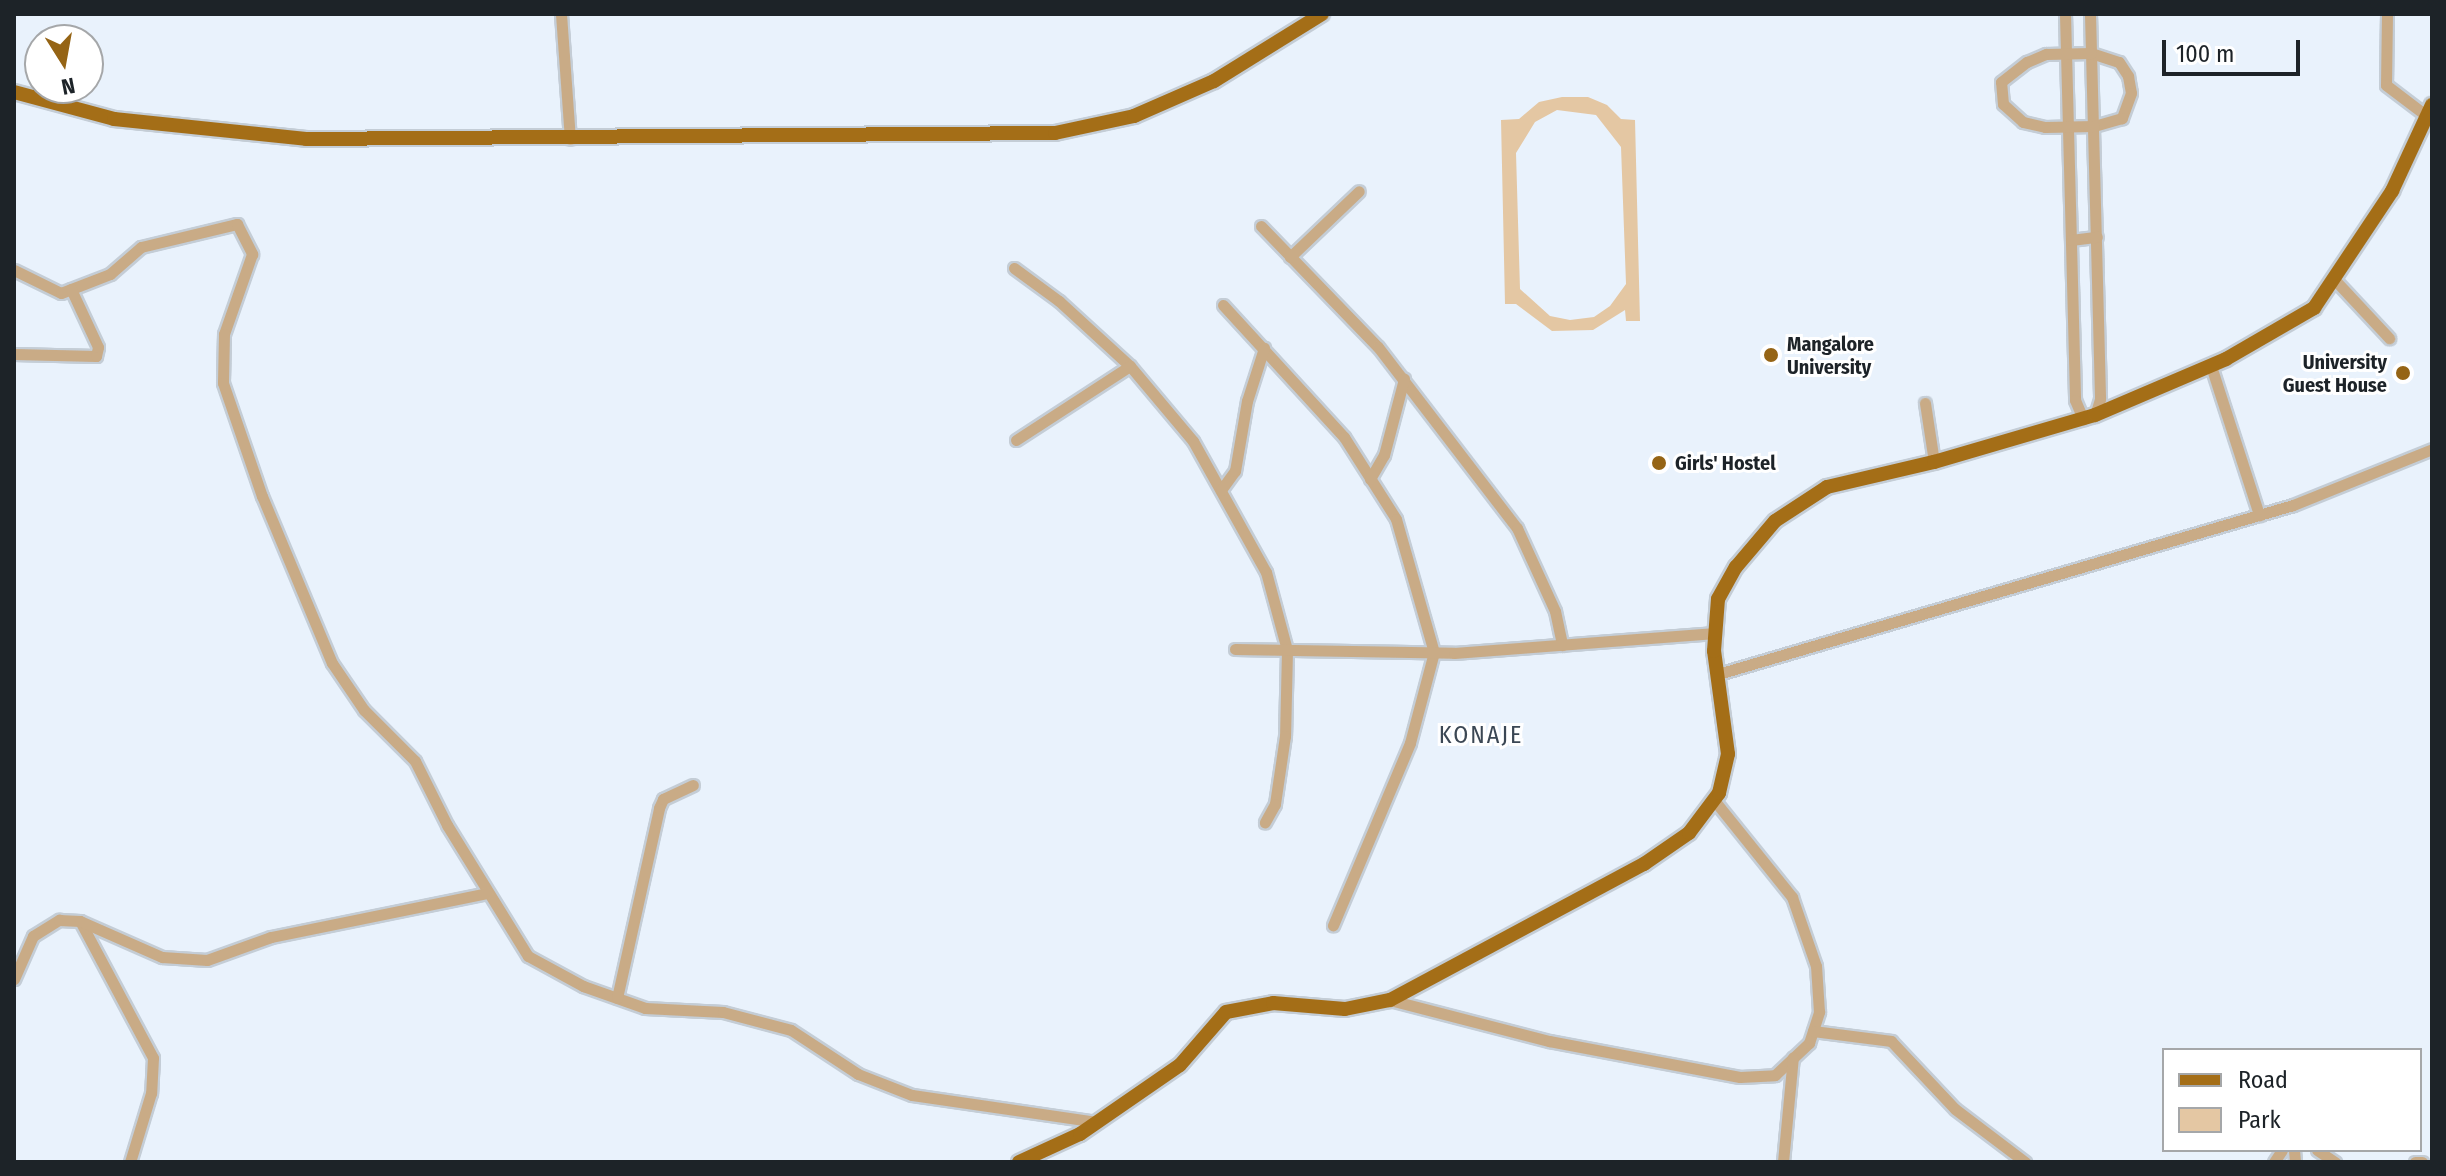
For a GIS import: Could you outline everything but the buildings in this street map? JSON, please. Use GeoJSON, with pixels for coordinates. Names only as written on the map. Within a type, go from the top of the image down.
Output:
{"type":"FeatureCollection","features":[{"type":"Feature","properties":{"kind":"main road"},"geometry":{"type":"LineString","coordinates":[[14,92],[114,119],[197,131],[306,139],[992,136],[1096,126],[1134,116],[1214,81],[1322,14]]}},
{"type":"Feature","properties":{"kind":"main road"},"geometry":{"type":"LineString","coordinates":[[1019,1162],[1098,1122],[1180,1065],[1226,1012],[1273,1003],[1345,1009],[1390,1000],[1644,864],[1689,833],[1714,800],[1728,754],[1715,633],[1718,599],[1736,567],[1775,521],[1827,487],[1934,462],[2089,417],[2211,366],[2314,308],[2392,191],[2430,111]]}},
{"type":"Feature","properties":{"kind":"street"},"geometry":{"type":"LineString","coordinates":[[561,14],[570,139]]}},
{"type":"Feature","properties":{"kind":"street"},"geometry":{"type":"LineString","coordinates":[[2065,14],[2075,400],[2089,417],[2100,399],[2090,14]]}},
{"type":"Feature","properties":{"kind":"street"},"geometry":{"type":"LineString","coordinates":[[2387,14],[2386,85],[2430,111]]}},
{"type":"Feature","properties":{"kind":"street"},"geometry":{"type":"LineString","coordinates":[[2091,53],[2119,62],[2131,93],[2122,118],[2094,126],[2068,128],[2023,122],[2003,104],[2001,82],[2027,62],[2065,54],[2091,53]]}},
{"type":"Feature","properties":{"kind":"street"},"geometry":{"type":"LineString","coordinates":[[1290,257],[1359,191]]}},
{"type":"Feature","properties":{"kind":"street"},"geometry":{"type":"LineString","coordinates":[[14,270],[61,293],[110,274],[141,247],[237,224],[252,254],[224,334],[223,383],[262,496],[332,663],[364,710],[415,761],[488,893],[528,956],[645,1008],[723,1012],[791,1030],[858,1074],[912,1095],[1098,1122]]}},
{"type":"Feature","properties":{"kind":"street"},"geometry":{"type":"LineString","coordinates":[[1261,226],[1404,379],[1517,528],[1555,611],[1562,645]]}},
{"type":"Feature","properties":{"kind":"street"},"geometry":{"type":"LineString","coordinates":[[2071,240],[2097,237]]}},
{"type":"Feature","properties":{"kind":"street"},"geometry":{"type":"LineString","coordinates":[[1014,268],[1059,301],[1130,366],[1193,441],[1266,572],[1287,650],[1285,736],[1275,804],[1265,822]]}},
{"type":"Feature","properties":{"kind":"street"},"geometry":{"type":"LineString","coordinates":[[2334,279],[2389,338]]}},
{"type":"Feature","properties":{"kind":"street"},"geometry":{"type":"LineString","coordinates":[[14,354],[96,356],[98,347],[71,289]]}},
{"type":"Feature","properties":{"kind":"street"},"geometry":{"type":"LineString","coordinates":[[1223,305],[1326,416],[1396,519],[1434,652],[1410,743],[1333,925]]}},
{"type":"Feature","properties":{"kind":"street"},"geometry":{"type":"LineString","coordinates":[[1221,490],[1235,471],[1247,401],[1264,348]]}},
{"type":"Feature","properties":{"kind":"street"},"geometry":{"type":"LineString","coordinates":[[1016,440],[1130,366]]}},
{"type":"Feature","properties":{"kind":"street"},"geometry":{"type":"LineString","coordinates":[[2211,366],[2259,515]]}},
{"type":"Feature","properties":{"kind":"street"},"geometry":{"type":"LineString","coordinates":[[1370,479],[1384,455],[1404,379]]}},
{"type":"Feature","properties":{"kind":"street"},"geometry":{"type":"LineString","coordinates":[[1925,403],[1934,462]]}},
{"type":"Feature","properties":{"kind":"street"},"geometry":{"type":"LineString","coordinates":[[1718,674],[2259,515],[2407,463],[2432,449]]}},
{"type":"Feature","properties":{"kind":"street"},"geometry":{"type":"LineString","coordinates":[[1235,649],[1434,652],[1715,633]]}},
{"type":"Feature","properties":{"kind":"street"},"geometry":{"type":"LineString","coordinates":[[617,998],[659,808],[663,799],[693,785]]}},
{"type":"Feature","properties":{"kind":"street"},"geometry":{"type":"LineString","coordinates":[[1390,1000],[1549,1041],[1740,1077],[1775,1075],[1809,1043],[1819,1012],[1816,966],[1792,897],[1714,800]]}},
{"type":"Feature","properties":{"kind":"street"},"geometry":{"type":"LineString","coordinates":[[14,979],[33,936],[59,920],[80,921],[162,957],[207,960],[271,937],[488,893]]}},
{"type":"Feature","properties":{"kind":"street"},"geometry":{"type":"LineString","coordinates":[[80,921],[153,1058],[151,1093],[130,1162]]}},
{"type":"Feature","properties":{"kind":"street"},"geometry":{"type":"LineString","coordinates":[[1813,1031],[1891,1041],[1955,1109],[2025,1162]]}},
{"type":"Feature","properties":{"kind":"street"},"geometry":{"type":"LineString","coordinates":[[1783,1162],[1793,1057]]}},
{"type":"Feature","properties":{"kind":"street"},"geometry":{"type":"LineString","coordinates":[[2415,1162],[2422,1162]]}},
{"type":"Feature","properties":{"kind":"green space"},"geometry":{"type":"Polygon","coordinates":[[[1562,97],[1588,97],[1607,105],[1621,119],[1635,120],[1640,321],[1626,321],[1625,310],[1593,330],[1552,331],[1516,304],[1505,304],[1501,120],[1519,119],[1539,102],[1562,97]],[[1557,110],[1535,122],[1516,153],[1520,289],[1550,316],[1570,320],[1594,317],[1610,306],[1626,284],[1621,147],[1596,115],[1557,110]]]}},
{"type":"Feature","properties":{"kind":"place","name":"Mangalore University"},"geometry":{"type":"Point","coordinates":[1771,355]}},
{"type":"Feature","properties":{"kind":"place","name":"University Guest House"},"geometry":{"type":"Point","coordinates":[2403,373]}},
{"type":"Feature","properties":{"kind":"place","name":"Girls' Hostel"},"geometry":{"type":"Point","coordinates":[1659,463]}},
{"type":"Feature","properties":{"kind":"district","name":"KONAJE"},"geometry":{"type":"Point","coordinates":[1481,736]}}]}
